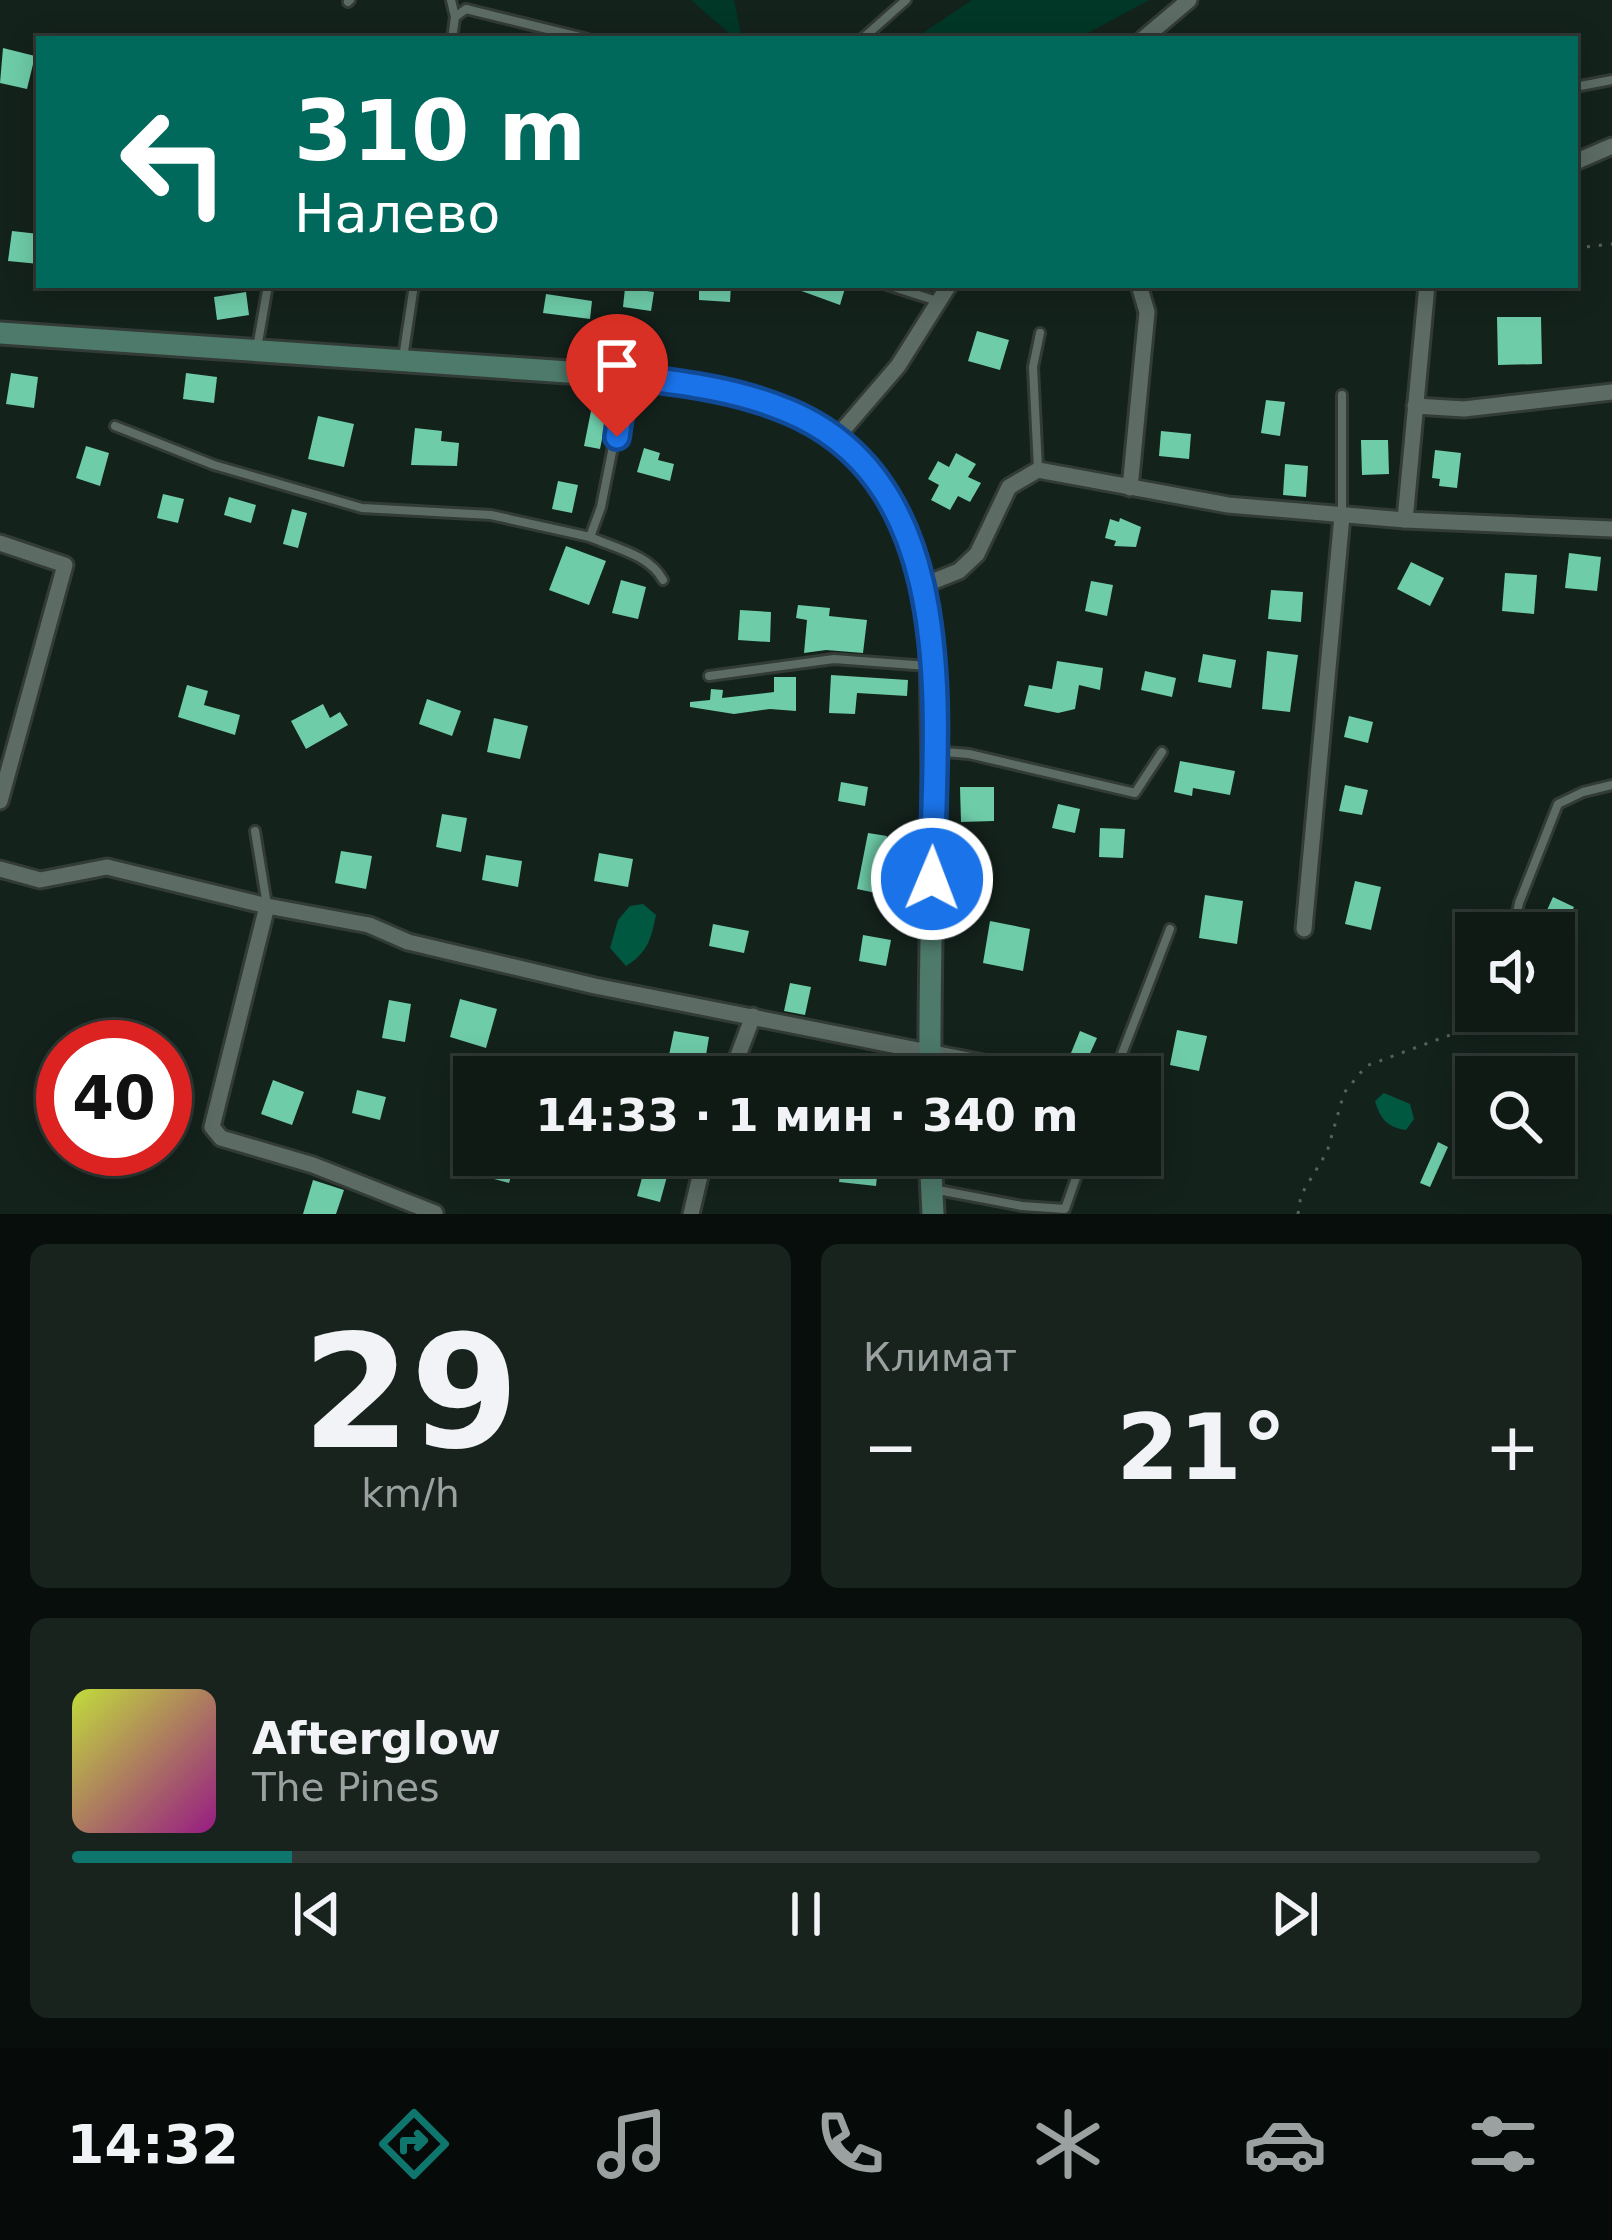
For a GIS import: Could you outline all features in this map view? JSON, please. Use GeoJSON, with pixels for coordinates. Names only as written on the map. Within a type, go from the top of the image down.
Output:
{"type":"FeatureCollection","features":[{"type":"Feature","properties":{"kind":"street"},"geometry":{"type":"LineString","coordinates":[[1147,36],[1190,0]]}},
{"type":"Feature","properties":{"kind":"street"},"geometry":{"type":"LineString","coordinates":[[1578,161],[1612,146]]}},
{"type":"Feature","properties":{"kind":"street"},"geometry":{"type":"LineString","coordinates":[[836,438],[898,366],[947,288]]}},
{"type":"Feature","properties":{"kind":"street"},"geometry":{"type":"LineString","coordinates":[[1130,488],[1147,312],[1140,288]]}},
{"type":"Feature","properties":{"kind":"street"},"geometry":{"type":"LineString","coordinates":[[1405,520],[1427,288]]}},
{"type":"Feature","properties":{"kind":"street"},"geometry":{"type":"LineString","coordinates":[[0,333],[626,376],[704,386],[757,399],[793,412],[836,438],[864,464],[890,499],[924,585],[933,751],[929,1056]]}},
{"type":"Feature","properties":{"kind":"street"},"geometry":{"type":"LineString","coordinates":[[1415,406],[1464,409],[1612,392]]}},
{"type":"Feature","properties":{"kind":"street"},"geometry":{"type":"LineString","coordinates":[[924,585],[959,571],[977,554],[1009,487],[1038,470],[1228,506],[1612,529]]}},
{"type":"Feature","properties":{"kind":"street"},"geometry":{"type":"LineString","coordinates":[[1304,929],[1342,516]]}},
{"type":"Feature","properties":{"kind":"street"},"geometry":{"type":"LineString","coordinates":[[0,543],[64,565],[0,802]]}},
{"type":"Feature","properties":{"kind":"street"},"geometry":{"type":"LineString","coordinates":[[0,869],[40,880],[107,867],[369,925],[408,942],[595,986],[957,1056]]}},
{"type":"Feature","properties":{"kind":"street"},"geometry":{"type":"LineString","coordinates":[[267,906],[212,1126],[221,1138],[313,1165],[435,1213]]}},
{"type":"Feature","properties":{"kind":"street"},"geometry":{"type":"LineString","coordinates":[[738,1056],[753,1016]]}},
{"type":"Feature","properties":{"kind":"street"},"geometry":{"type":"LineString","coordinates":[[691,1214],[700,1176]]}},
{"type":"Feature","properties":{"kind":"street"},"geometry":{"type":"LineString","coordinates":[[930,1176],[933,1214]]}},
{"type":"Feature","properties":{"kind":"lane"},"geometry":{"type":"LineString","coordinates":[[452,0],[452,36]]}},
{"type":"Feature","properties":{"kind":"lane"},"geometry":{"type":"LineString","coordinates":[[865,36],[906,0]]}},
{"type":"Feature","properties":{"kind":"lane"},"geometry":{"type":"LineString","coordinates":[[455,16],[466,9],[577,36]]}},
{"type":"Feature","properties":{"kind":"lane"},"geometry":{"type":"LineString","coordinates":[[1578,86],[1612,80]]}},
{"type":"Feature","properties":{"kind":"lane"},"geometry":{"type":"LineString","coordinates":[[256,351],[267,288]]}},
{"type":"Feature","properties":{"kind":"lane"},"geometry":{"type":"LineString","coordinates":[[403,360],[414,288]]}},
{"type":"Feature","properties":{"kind":"lane"},"geometry":{"type":"LineString","coordinates":[[896,288],[939,301]]}},
{"type":"Feature","properties":{"kind":"lane"},"geometry":{"type":"LineString","coordinates":[[1038,470],[1033,367],[1040,333]]}},
{"type":"Feature","properties":{"kind":"lane"},"geometry":{"type":"LineString","coordinates":[[590,538],[625,402],[626,376]]}},
{"type":"Feature","properties":{"kind":"lane"},"geometry":{"type":"LineString","coordinates":[[1342,395],[1342,516]]}},
{"type":"Feature","properties":{"kind":"lane"},"geometry":{"type":"LineString","coordinates":[[115,426],[214,465],[362,508],[490,515],[590,538],[645,561],[663,580]]}},
{"type":"Feature","properties":{"kind":"lane"},"geometry":{"type":"LineString","coordinates":[[709,676],[834,659],[931,666]]}},
{"type":"Feature","properties":{"kind":"lane"},"geometry":{"type":"LineString","coordinates":[[933,751],[969,754],[1135,793],[1162,752]]}},
{"type":"Feature","properties":{"kind":"lane"},"geometry":{"type":"LineString","coordinates":[[1517,912],[1558,804],[1612,785]]}},
{"type":"Feature","properties":{"kind":"lane"},"geometry":{"type":"LineString","coordinates":[[255,831],[267,906]]}},
{"type":"Feature","properties":{"kind":"lane"},"geometry":{"type":"LineString","coordinates":[[1121,1056],[1170,929]]}},
{"type":"Feature","properties":{"kind":"lane"},"geometry":{"type":"LineString","coordinates":[[930,1189],[1065,1209],[1077,1176]]}},
{"type":"Feature","properties":{"kind":"path"},"geometry":{"type":"LineString","coordinates":[[1578,248],[1612,244]]}},
{"type":"Feature","properties":{"kind":"path"},"geometry":{"type":"LineString","coordinates":[[1298,1214],[1301,1195],[1327,1152],[1344,1093],[1366,1066],[1458,1032]]}},
{"type":"Feature","properties":{"kind":"shaded area"},"geometry":{"type":"Polygon","coordinates":[[[691,0],[734,0],[741,36],[733,36],[691,0]]]}},
{"type":"Feature","properties":{"kind":"shaded area"},"geometry":{"type":"Polygon","coordinates":[[[972,0],[1149,0],[1083,36],[931,36],[924,32],[972,0]]]}},
{"type":"Feature","properties":{"kind":"shaded area"},"geometry":{"type":"Polygon","coordinates":[[[643,904],[656,915],[652,931],[644,950],[626,966],[610,948],[618,920],[630,906],[643,904]]]}},
{"type":"Feature","properties":{"kind":"shaded area"},"geometry":{"type":"Polygon","coordinates":[[[1384,1093],[1410,1104],[1414,1119],[1406,1130],[1382,1118],[1375,1101],[1384,1093]]]}},
{"type":"Feature","properties":{"kind":"building"},"geometry":{"type":"Polygon","coordinates":[[[3,48],[35,56],[27,89],[0,83],[3,48]]]}},
{"type":"Feature","properties":{"kind":"building"},"geometry":{"type":"Polygon","coordinates":[[[12,231],[36,234],[36,264],[8,261],[12,231]]]}},
{"type":"Feature","properties":{"kind":"building"},"geometry":{"type":"Polygon","coordinates":[[[625,288],[654,292],[651,311],[623,307],[625,288]]]}},
{"type":"Feature","properties":{"kind":"building"},"geometry":{"type":"Polygon","coordinates":[[[699,288],[731,288],[730,302],[699,300],[699,288]]]}},
{"type":"Feature","properties":{"kind":"building"},"geometry":{"type":"Polygon","coordinates":[[[793,288],[845,288],[840,305],[793,288]]]}},
{"type":"Feature","properties":{"kind":"building"},"geometry":{"type":"Polygon","coordinates":[[[246,292],[249,315],[217,320],[214,297],[246,292]]]}},
{"type":"Feature","properties":{"kind":"building"},"geometry":{"type":"Polygon","coordinates":[[[546,294],[592,301],[590,319],[543,313],[546,294]]]}},
{"type":"Feature","properties":{"kind":"building"},"geometry":{"type":"Polygon","coordinates":[[[1497,317],[1541,317],[1542,364],[1498,365],[1497,317]]]}},
{"type":"Feature","properties":{"kind":"building"},"geometry":{"type":"Polygon","coordinates":[[[977,331],[1009,340],[1000,370],[968,361],[977,331]]]}},
{"type":"Feature","properties":{"kind":"building"},"geometry":{"type":"Polygon","coordinates":[[[11,373],[38,377],[34,408],[6,404],[11,373]]]}},
{"type":"Feature","properties":{"kind":"building"},"geometry":{"type":"Polygon","coordinates":[[[186,373],[217,377],[214,403],[183,399],[186,373]]]}},
{"type":"Feature","properties":{"kind":"building"},"geometry":{"type":"Polygon","coordinates":[[[1266,400],[1285,402],[1280,436],[1261,433],[1266,400]]]}},
{"type":"Feature","properties":{"kind":"building"},"geometry":{"type":"Polygon","coordinates":[[[591,411],[607,414],[600,449],[584,446],[591,411]]]}},
{"type":"Feature","properties":{"kind":"building"},"geometry":{"type":"Polygon","coordinates":[[[318,416],[354,424],[344,467],[308,459],[318,416]]]}},
{"type":"Feature","properties":{"kind":"building"},"geometry":{"type":"Polygon","coordinates":[[[415,428],[442,431],[441,441],[459,443],[457,466],[411,465],[415,428]]]}},
{"type":"Feature","properties":{"kind":"building"},"geometry":{"type":"Polygon","coordinates":[[[1161,431],[1191,434],[1189,459],[1159,456],[1161,431]]]}},
{"type":"Feature","properties":{"kind":"building"},"geometry":{"type":"Polygon","coordinates":[[[1361,440],[1388,440],[1389,474],[1362,475],[1361,440]]]}},
{"type":"Feature","properties":{"kind":"building"},"geometry":{"type":"Polygon","coordinates":[[[86,446],[109,453],[100,486],[76,478],[86,446]]]}},
{"type":"Feature","properties":{"kind":"building"},"geometry":{"type":"Polygon","coordinates":[[[644,448],[660,453],[658,460],[674,464],[670,481],[637,472],[644,448]]]}},
{"type":"Feature","properties":{"kind":"building"},"geometry":{"type":"Polygon","coordinates":[[[1435,450],[1461,453],[1457,488],[1439,486],[1440,479],[1432,478],[1435,450]]]}},
{"type":"Feature","properties":{"kind":"building"},"geometry":{"type":"Polygon","coordinates":[[[956,453],[976,464],[968,477],[981,483],[970,502],[958,496],[950,510],[931,500],[939,485],[928,479],[938,461],[949,467],[956,453]]]}},
{"type":"Feature","properties":{"kind":"building"},"geometry":{"type":"Polygon","coordinates":[[[1285,464],[1308,466],[1306,497],[1283,495],[1285,464]]]}},
{"type":"Feature","properties":{"kind":"building"},"geometry":{"type":"Polygon","coordinates":[[[558,481],[578,485],[572,513],[552,509],[558,481]]]}},
{"type":"Feature","properties":{"kind":"building"},"geometry":{"type":"Polygon","coordinates":[[[163,494],[184,499],[178,523],[157,518],[163,494]]]}},
{"type":"Feature","properties":{"kind":"building"},"geometry":{"type":"Polygon","coordinates":[[[229,497],[256,505],[251,523],[224,515],[229,497]]]}},
{"type":"Feature","properties":{"kind":"building"},"geometry":{"type":"Polygon","coordinates":[[[292,509],[307,513],[298,548],[283,544],[292,509]]]}},
{"type":"Feature","properties":{"kind":"building"},"geometry":{"type":"Polygon","coordinates":[[[1120,518],[1141,527],[1136,547],[1114,546],[1116,541],[1105,538],[1110,519],[1119,522],[1120,518]]]}},
{"type":"Feature","properties":{"kind":"building"},"geometry":{"type":"Polygon","coordinates":[[[566,546],[606,561],[589,605],[549,590],[566,546]]]}},
{"type":"Feature","properties":{"kind":"building"},"geometry":{"type":"Polygon","coordinates":[[[1569,553],[1601,557],[1597,591],[1565,588],[1569,553]]]}},
{"type":"Feature","properties":{"kind":"building"},"geometry":{"type":"Polygon","coordinates":[[[1411,562],[1444,578],[1430,606],[1397,589],[1411,562]]]}},
{"type":"Feature","properties":{"kind":"building"},"geometry":{"type":"Polygon","coordinates":[[[1505,573],[1537,575],[1534,614],[1502,611],[1505,573]]]}},
{"type":"Feature","properties":{"kind":"building"},"geometry":{"type":"Polygon","coordinates":[[[621,580],[646,587],[638,619],[612,613],[621,580]]]}},
{"type":"Feature","properties":{"kind":"building"},"geometry":{"type":"Polygon","coordinates":[[[1091,581],[1113,585],[1107,616],[1085,611],[1091,581]]]}},
{"type":"Feature","properties":{"kind":"building"},"geometry":{"type":"Polygon","coordinates":[[[1271,590],[1303,592],[1301,622],[1268,619],[1271,590]]]}},
{"type":"Feature","properties":{"kind":"building"},"geometry":{"type":"Polygon","coordinates":[[[798,605],[830,608],[829,616],[867,620],[863,653],[804,653],[807,620],[796,618],[798,605]]]}},
{"type":"Feature","properties":{"kind":"building"},"geometry":{"type":"Polygon","coordinates":[[[740,610],[771,612],[770,642],[738,640],[740,610]]]}},
{"type":"Feature","properties":{"kind":"building"},"geometry":{"type":"Polygon","coordinates":[[[1267,651],[1298,655],[1290,712],[1262,709],[1267,651]]]}},
{"type":"Feature","properties":{"kind":"building"},"geometry":{"type":"Polygon","coordinates":[[[1203,654],[1236,660],[1231,688],[1198,682],[1203,654]]]}},
{"type":"Feature","properties":{"kind":"building"},"geometry":{"type":"Polygon","coordinates":[[[1057,661],[1103,668],[1100,690],[1079,685],[1075,709],[1058,713],[1024,706],[1029,685],[1052,689],[1057,661]]]}},
{"type":"Feature","properties":{"kind":"building"},"geometry":{"type":"Polygon","coordinates":[[[1145,671],[1176,678],[1172,697],[1141,690],[1145,671]]]}},
{"type":"Feature","properties":{"kind":"building"},"geometry":{"type":"Polygon","coordinates":[[[831,675],[908,680],[907,696],[857,693],[855,714],[829,713],[831,675]]]}},
{"type":"Feature","properties":{"kind":"building"},"geometry":{"type":"Polygon","coordinates":[[[774,677],[796,677],[796,711],[734,714],[690,707],[690,702],[710,700],[711,689],[723,690],[722,698],[774,692],[774,677]]]}},
{"type":"Feature","properties":{"kind":"building"},"geometry":{"type":"Polygon","coordinates":[[[187,685],[208,691],[204,705],[240,715],[235,735],[178,717],[187,685]]]}},
{"type":"Feature","properties":{"kind":"building"},"geometry":{"type":"Polygon","coordinates":[[[427,699],[461,711],[452,736],[419,724],[427,699]]]}},
{"type":"Feature","properties":{"kind":"building"},"geometry":{"type":"Polygon","coordinates":[[[323,704],[330,718],[340,712],[348,725],[306,749],[291,721],[323,704]]]}},
{"type":"Feature","properties":{"kind":"building"},"geometry":{"type":"Polygon","coordinates":[[[1349,716],[1373,722],[1368,743],[1344,737],[1349,716]]]}},
{"type":"Feature","properties":{"kind":"building"},"geometry":{"type":"Polygon","coordinates":[[[494,718],[528,726],[520,759],[487,752],[494,718]]]}},
{"type":"Feature","properties":{"kind":"building"},"geometry":{"type":"Polygon","coordinates":[[[1180,761],[1235,771],[1230,795],[1193,788],[1192,796],[1174,792],[1180,761]]]}},
{"type":"Feature","properties":{"kind":"building"},"geometry":{"type":"Polygon","coordinates":[[[841,782],[868,787],[865,806],[838,801],[841,782]]]}},
{"type":"Feature","properties":{"kind":"building"},"geometry":{"type":"Polygon","coordinates":[[[1345,785],[1368,790],[1362,815],[1339,811],[1345,785]]]}},
{"type":"Feature","properties":{"kind":"building"},"geometry":{"type":"Polygon","coordinates":[[[960,787],[994,787],[994,821],[961,822],[960,787]]]}},
{"type":"Feature","properties":{"kind":"building"},"geometry":{"type":"Polygon","coordinates":[[[1058,804],[1080,809],[1075,833],[1052,828],[1058,804]]]}},
{"type":"Feature","properties":{"kind":"building"},"geometry":{"type":"Polygon","coordinates":[[[442,814],[467,818],[461,852],[436,847],[442,814]]]}},
{"type":"Feature","properties":{"kind":"building"},"geometry":{"type":"Polygon","coordinates":[[[1100,828],[1125,829],[1123,858],[1099,857],[1100,828]]]}},
{"type":"Feature","properties":{"kind":"building"},"geometry":{"type":"Polygon","coordinates":[[[868,833],[887,836],[876,893],[857,889],[868,833]]]}},
{"type":"Feature","properties":{"kind":"building"},"geometry":{"type":"Polygon","coordinates":[[[341,851],[372,856],[366,889],[335,883],[341,851]]]}},
{"type":"Feature","properties":{"kind":"building"},"geometry":{"type":"Polygon","coordinates":[[[599,853],[633,859],[628,887],[594,881],[599,853]]]}},
{"type":"Feature","properties":{"kind":"building"},"geometry":{"type":"Polygon","coordinates":[[[486,855],[522,861],[518,887],[482,880],[486,855]]]}},
{"type":"Feature","properties":{"kind":"building"},"geometry":{"type":"Polygon","coordinates":[[[1355,881],[1381,887],[1371,930],[1345,924],[1355,881]]]}},
{"type":"Feature","properties":{"kind":"building"},"geometry":{"type":"Polygon","coordinates":[[[1205,895],[1243,901],[1237,944],[1199,938],[1205,895]]]}},
{"type":"Feature","properties":{"kind":"building"},"geometry":{"type":"Polygon","coordinates":[[[1553,897],[1574,907],[1572,912],[1546,912],[1553,897]]]}},
{"type":"Feature","properties":{"kind":"building"},"geometry":{"type":"Polygon","coordinates":[[[990,921],[1030,929],[1023,971],[983,963],[990,921]]]}},
{"type":"Feature","properties":{"kind":"building"},"geometry":{"type":"Polygon","coordinates":[[[713,924],[749,931],[744,953],[709,946],[713,924]]]}},
{"type":"Feature","properties":{"kind":"building"},"geometry":{"type":"Polygon","coordinates":[[[863,935],[891,940],[886,966],[859,961],[863,935]]]}},
{"type":"Feature","properties":{"kind":"building"},"geometry":{"type":"Polygon","coordinates":[[[790,983],[811,987],[805,1015],[784,1011],[790,983]]]}},
{"type":"Feature","properties":{"kind":"building"},"geometry":{"type":"Polygon","coordinates":[[[460,999],[497,1009],[486,1048],[450,1037],[460,999]]]}},
{"type":"Feature","properties":{"kind":"building"},"geometry":{"type":"Polygon","coordinates":[[[389,1000],[411,1004],[405,1042],[382,1038],[389,1000]]]}},
{"type":"Feature","properties":{"kind":"building"},"geometry":{"type":"Polygon","coordinates":[[[1177,1030],[1207,1036],[1199,1071],[1170,1065],[1177,1030]]]}},
{"type":"Feature","properties":{"kind":"building"},"geometry":{"type":"Polygon","coordinates":[[[674,1031],[709,1037],[706,1056],[669,1056],[674,1031]]]}},
{"type":"Feature","properties":{"kind":"building"},"geometry":{"type":"Polygon","coordinates":[[[1080,1031],[1097,1038],[1089,1056],[1071,1053],[1080,1031]]]}},
{"type":"Feature","properties":{"kind":"building"},"geometry":{"type":"Polygon","coordinates":[[[273,1080],[304,1092],[292,1125],[261,1114],[273,1080]]]}},
{"type":"Feature","properties":{"kind":"building"},"geometry":{"type":"Polygon","coordinates":[[[357,1090],[386,1097],[380,1120],[352,1113],[357,1090]]]}},
{"type":"Feature","properties":{"kind":"building"},"geometry":{"type":"Polygon","coordinates":[[[1438,1142],[1448,1147],[1430,1187],[1420,1183],[1438,1142]]]}},
{"type":"Feature","properties":{"kind":"building"},"geometry":{"type":"Polygon","coordinates":[[[483,1176],[511,1176],[509,1183],[483,1176]]]}},
{"type":"Feature","properties":{"kind":"building"},"geometry":{"type":"Polygon","coordinates":[[[643,1176],[667,1176],[660,1202],[637,1196],[643,1176]]]}},
{"type":"Feature","properties":{"kind":"building"},"geometry":{"type":"Polygon","coordinates":[[[840,1176],[877,1176],[876,1186],[839,1182],[840,1176]]]}},
{"type":"Feature","properties":{"kind":"building"},"geometry":{"type":"Polygon","coordinates":[[[313,1180],[344,1190],[336,1214],[303,1214],[313,1180]]]}},
{"type":"Feature","properties":{"kind":"route"},"geometry":{"type":"LineString","coordinates":[[617,437],[626,376],[704,386],[793,412],[836,438],[864,464],[890,499],[924,585],[931,666],[932,879]]}}]}
